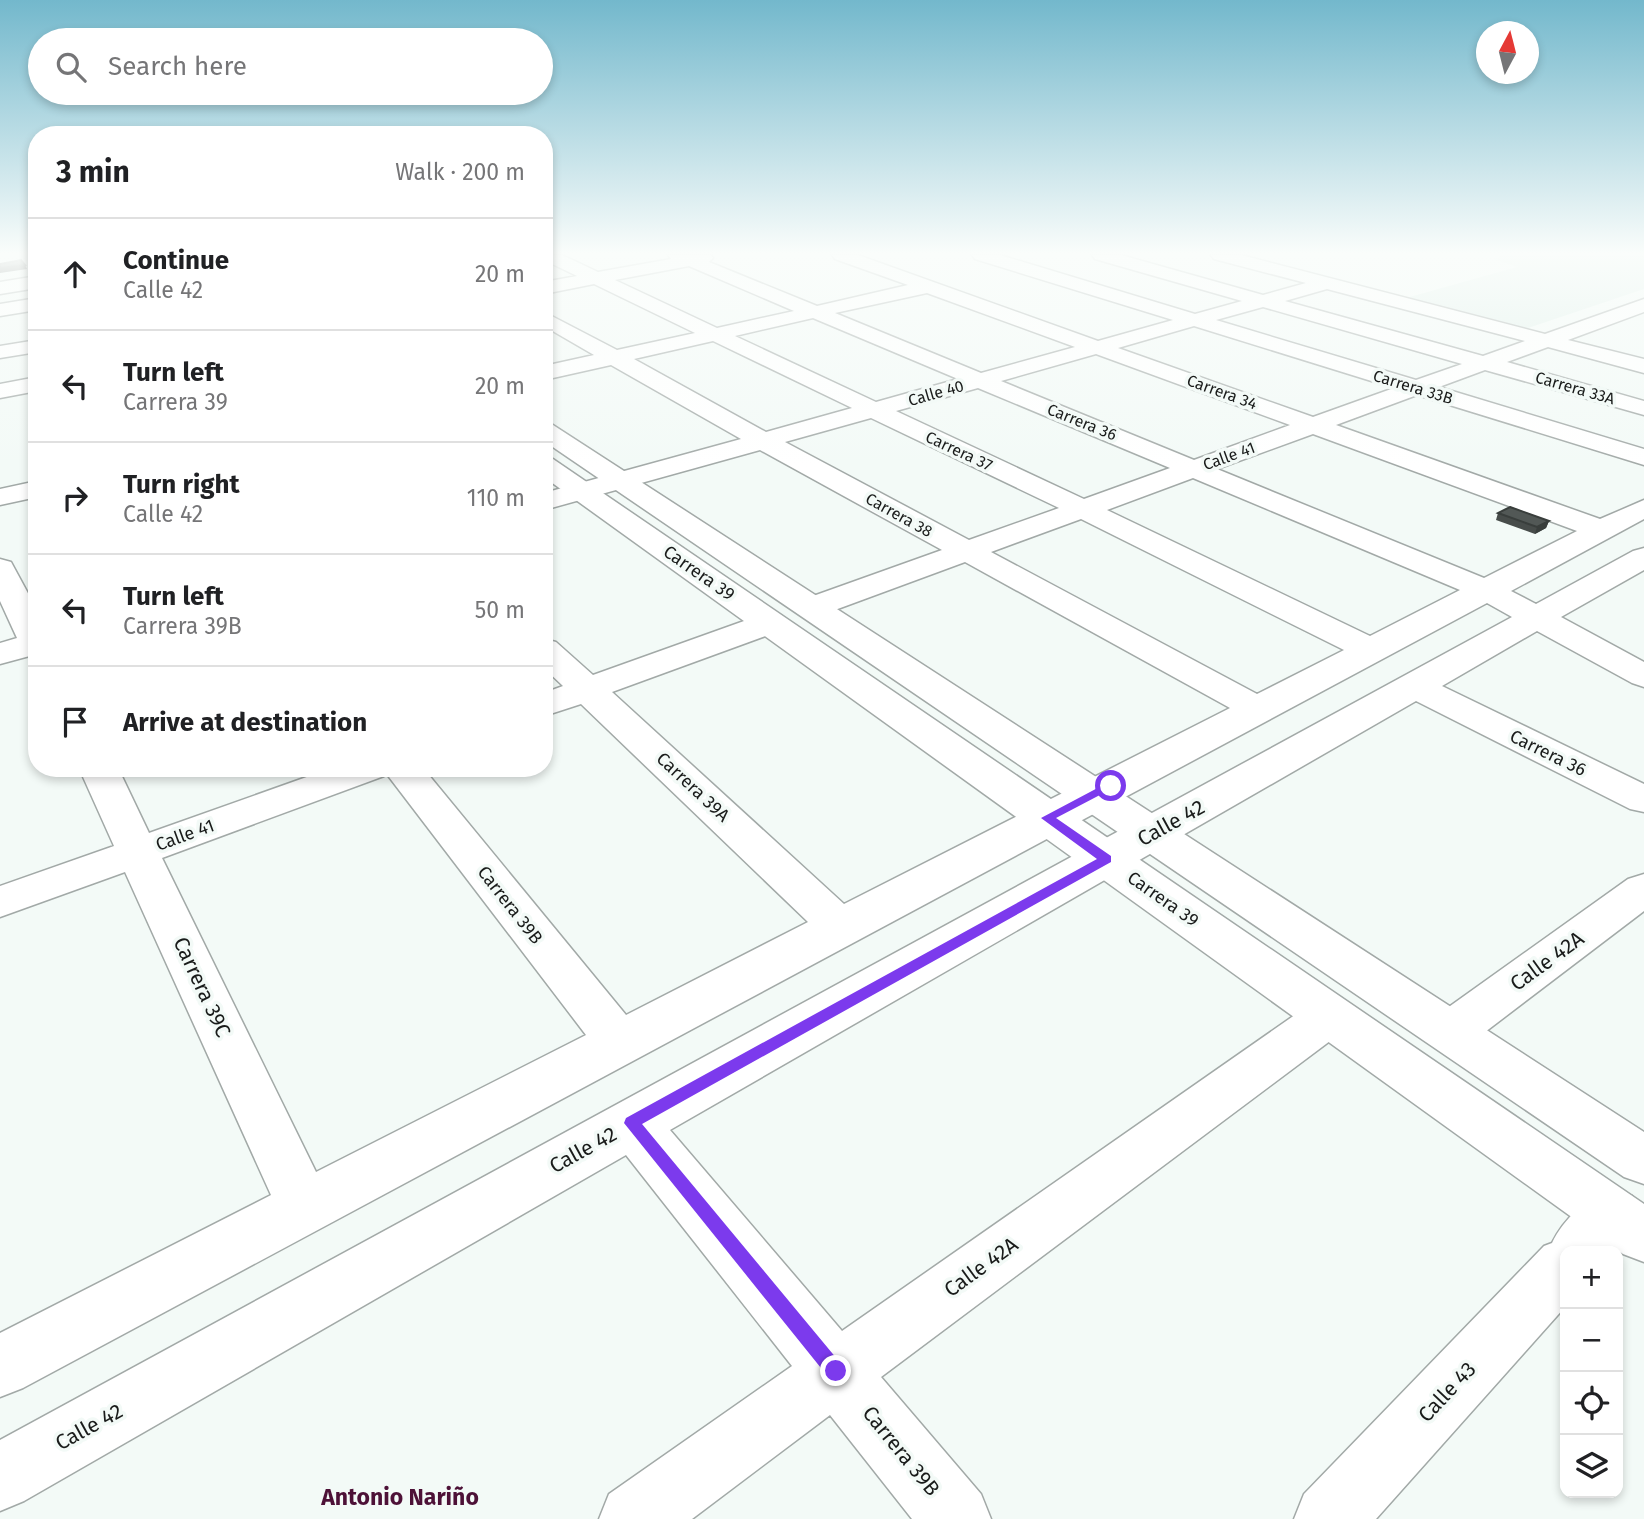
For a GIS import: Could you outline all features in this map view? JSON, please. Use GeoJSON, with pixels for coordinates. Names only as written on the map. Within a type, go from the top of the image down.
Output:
{"type":"FeatureCollection","features":[{"type":"Feature","properties":{"kind":"main road","name":"Carrera 38"},"geometry":{"type":"LineString","coordinates":[[558,326],[763,441],[1256,708]]}},
{"type":"Feature","properties":{"kind":"main road","name":"Carrera 37"},"geometry":{"type":"LineString","coordinates":[[694,326],[1083,509],[1371,650]]}},
{"type":"Feature","properties":{"kind":"main road"},"geometry":{"type":"LineString","coordinates":[[553,371],[753,326]]}},
{"type":"Feature","properties":{"kind":"main road","name":"Carrera 36"},"geometry":{"type":"LineString","coordinates":[[848,326],[1486,590],[1644,676]]}},
{"type":"Feature","properties":{"kind":"main road","name":"Carrera 34"},"geometry":{"type":"LineString","coordinates":[[1036,326],[1314,425],[1626,562]]}},
{"type":"Feature","properties":{"kind":"main road","name":"Calle 40"},"geometry":{"type":"LineString","coordinates":[[553,500],[1174,326]]}},
{"type":"Feature","properties":{"kind":"main road","name":"Carrera 33B"},"geometry":{"type":"LineString","coordinates":[[1213,326],[1644,457]]}},
{"type":"Feature","properties":{"kind":"main road","name":"Carrera 33A"},"geometry":{"type":"LineString","coordinates":[[1355,326],[1644,408]]}},
{"type":"Feature","properties":{"kind":"main road"},"geometry":{"type":"LineString","coordinates":[[1488,326],[1644,366]]}},
{"type":"Feature","properties":{"kind":"main road","name":"Calle 41"},"geometry":{"type":"LineString","coordinates":[[813,607],[1587,326]]}},
{"type":"Feature","properties":{"kind":"main road"},"geometry":{"type":"LineString","coordinates":[[0,352],[28,347]]}},
{"type":"Feature","properties":{"kind":"main road"},"geometry":{"type":"LineString","coordinates":[[0,391],[28,386]]}},
{"type":"Feature","properties":{"kind":"main road","name":"Carrera 39"},"geometry":{"type":"LineString","coordinates":[[553,436],[1644,1161]]}},
{"type":"Feature","properties":{"kind":"main road","name":"Carrera 39"},"geometry":{"type":"LineString","coordinates":[[553,472],[1329,1016],[1611,1234]]}},
{"type":"Feature","properties":{"kind":"main road"},"geometry":{"type":"LineString","coordinates":[[0,497],[28,491]]}},
{"type":"Feature","properties":{"kind":"main road","name":"Calle 42"},"geometry":{"type":"LineString","coordinates":[[0,1477],[1537,618],[1626,562],[1644,508]]}},
{"type":"Feature","properties":{"kind":"main road","name":"Calle 42"},"geometry":{"type":"LineString","coordinates":[[0,1366],[1486,590],[1626,562]]}},
{"type":"Feature","properties":{"kind":"main road"},"geometry":{"type":"LineString","coordinates":[[0,568],[28,626]]}},
{"type":"Feature","properties":{"kind":"main road"},"geometry":{"type":"LineString","coordinates":[[553,702],[770,623]]}},
{"type":"Feature","properties":{"kind":"main road"},"geometry":{"type":"LineString","coordinates":[[0,654],[28,646]]}},
{"type":"Feature","properties":{"kind":"main road","name":"Carrera 39A"},"geometry":{"type":"LineString","coordinates":[[553,657],[840,926]]}},
{"type":"Feature","properties":{"kind":"main road","name":"Carrera 36"},"geometry":{"type":"LineString","coordinates":[[1414,687],[1644,800]]}},
{"type":"Feature","properties":{"kind":"main road","name":"Carrera 39C"},"geometry":{"type":"LineString","coordinates":[[102,777],[305,1207]]}},
{"type":"Feature","properties":{"kind":"main road","name":"Calle 41"},"geometry":{"type":"LineString","coordinates":[[0,902],[344,777]]}},
{"type":"Feature","properties":{"kind":"main road","name":"Carrera 39B"},"geometry":{"type":"LineString","coordinates":[[409,777],[618,1042]]}},
{"type":"Feature","properties":{"kind":"main road","name":"Calle 42A"},"geometry":{"type":"LineString","coordinates":[[1450,1032],[1644,889]]}},
{"type":"Feature","properties":{"kind":"main road","name":"Calle 42A"},"geometry":{"type":"LineString","coordinates":[[634,1519],[1329,1016]]}},
{"type":"Feature","properties":{"kind":"main road","name":"Carrera 39B"},"geometry":{"type":"LineString","coordinates":[[632,1123],[956,1519]]}},
{"type":"Feature","properties":{"kind":"main road","name":"Calle 43"},"geometry":{"type":"LineString","coordinates":[[1329,1519],[1560,1270]]}},
{"type":"Feature","properties":{"kind":"shaded area"},"geometry":{"type":"Polygon","coordinates":[[[1511,326],[1534,326],[1525,329],[1511,326]]]}},
{"type":"Feature","properties":{"kind":"building"},"geometry":{"type":"Polygon","coordinates":[[[1510,507],[1549,521],[1537,527],[1498,513],[1510,507]]]}},
{"type":"Feature","properties":{"kind":"district","name":"Antonio Nariño"},"geometry":{"type":"Point","coordinates":[400,1497]}},
{"type":"Feature","properties":{"kind":"route"},"geometry":{"type":"LineString","coordinates":[[836,1371],[632,1123],[1106,859],[1047,818],[1111,786]]}}]}
